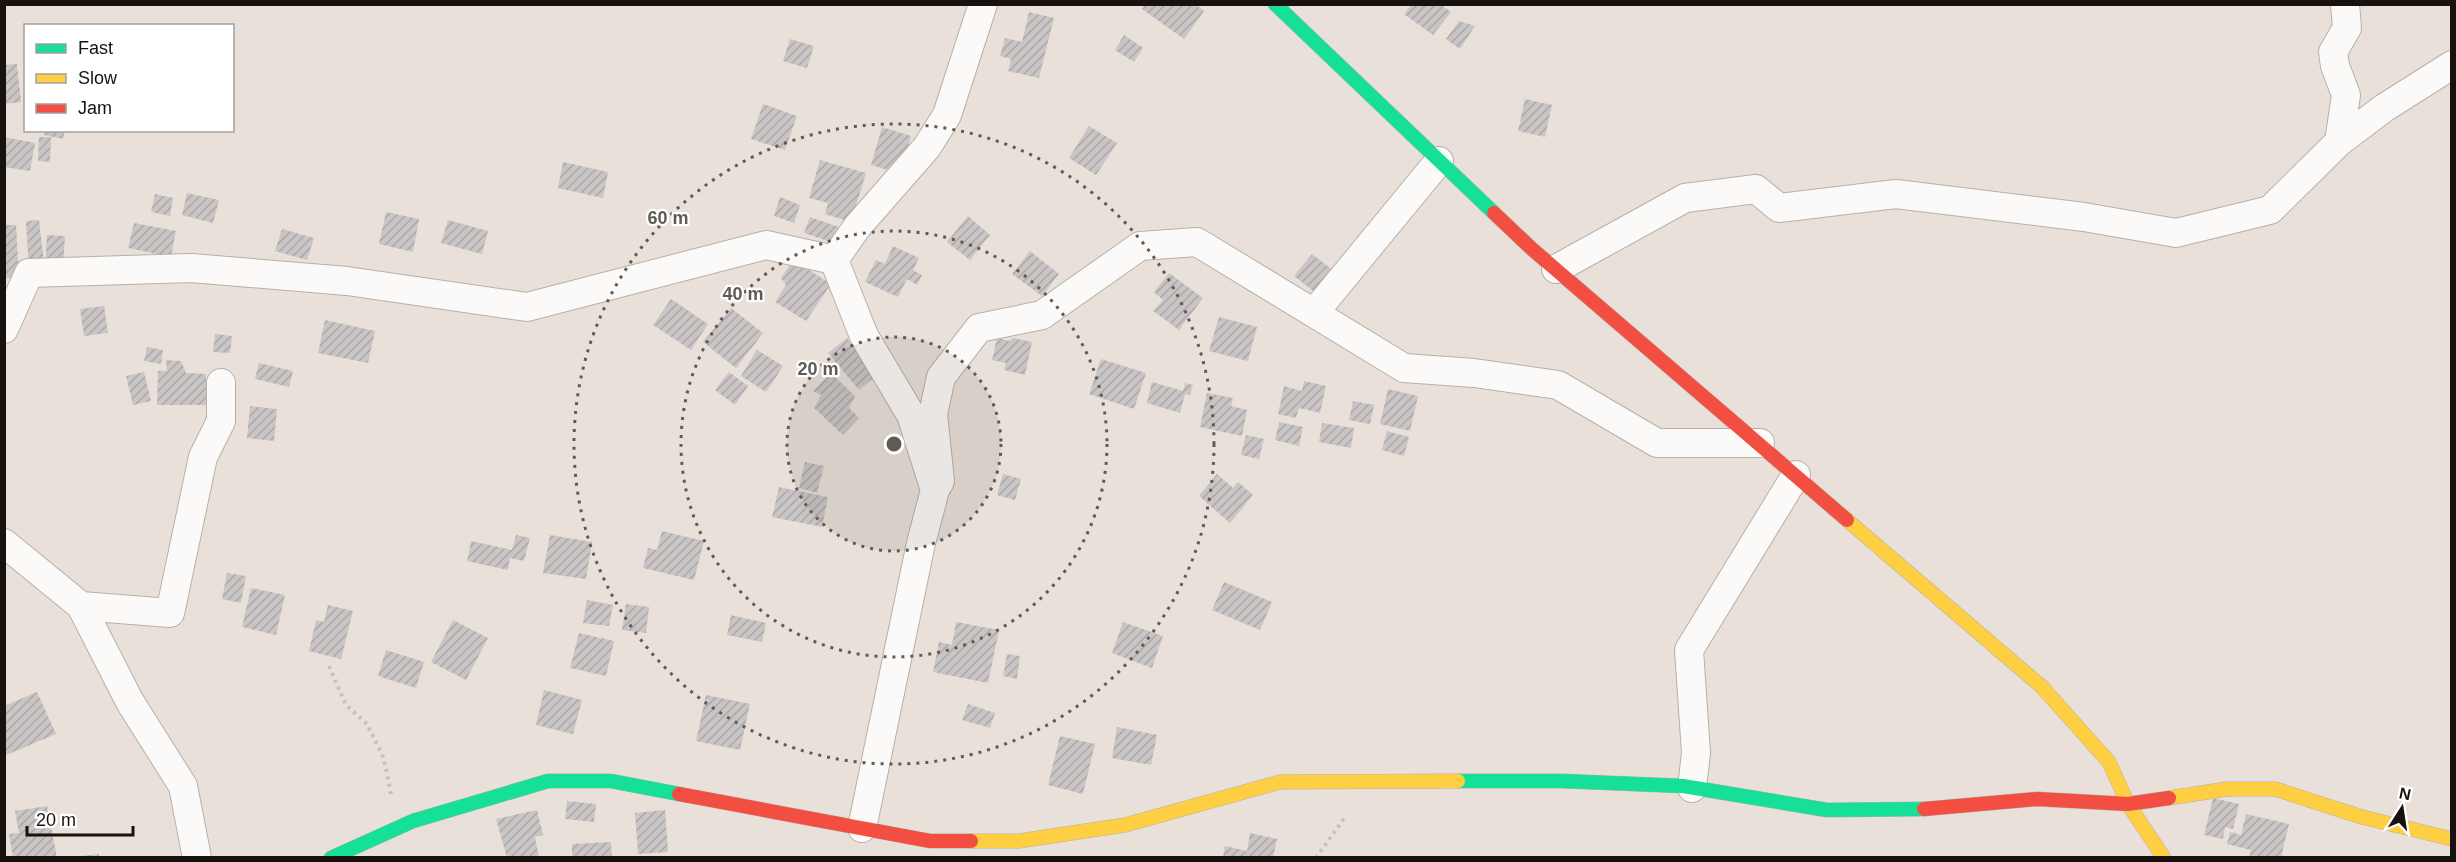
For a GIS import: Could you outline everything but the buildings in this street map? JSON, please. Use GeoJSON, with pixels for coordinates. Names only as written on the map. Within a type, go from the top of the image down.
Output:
{"type":"FeatureCollection","features":[{"type":"Feature","properties":{"kind":"street"},"geometry":{"type":"LineString","coordinates":[[834,260],[857,227],[927,147],[947,115],[983,4]]}},
{"type":"Feature","properties":{"kind":"street"},"geometry":{"type":"LineString","coordinates":[[1275,4],[1556,269],[2042,687],[2109,762],[2128,804],[2164,858]]}},
{"type":"Feature","properties":{"kind":"street"},"geometry":{"type":"LineString","coordinates":[[2339,142],[2346,94],[2335,66],[2333,52],[2347,28],[2345,4]]}},
{"type":"Feature","properties":{"kind":"street"},"geometry":{"type":"LineString","coordinates":[[2384,108],[2396,79],[2451,47]]}},
{"type":"Feature","properties":{"kind":"street"},"geometry":{"type":"LineString","coordinates":[[1556,269],[1685,198],[1756,189],[1779,208],[1896,194],[2084,217],[2176,233],[2270,210],[2339,142],[2384,108],[2451,65]]}},
{"type":"Feature","properties":{"kind":"street"},"geometry":{"type":"LineString","coordinates":[[1314,313],[1439,161]]}},
{"type":"Feature","properties":{"kind":"street"},"geometry":{"type":"LineString","coordinates":[[862,828],[921,543],[935,490],[940,481],[933,414],[941,376],[979,328],[1042,315],[1140,246],[1197,242],[1404,368],[1474,373],[1558,385],[1657,443],[1760,443]]}},
{"type":"Feature","properties":{"kind":"street"},"geometry":{"type":"LineString","coordinates":[[4,329],[30,273],[191,268],[347,281],[527,307],[766,245],[834,260]]}},
{"type":"Feature","properties":{"kind":"street"},"geometry":{"type":"LineString","coordinates":[[834,260],[864,336],[911,416],[935,490]]}},
{"type":"Feature","properties":{"kind":"street"},"geometry":{"type":"LineString","coordinates":[[81,606],[170,613],[203,457],[220,421],[221,383]]}},
{"type":"Feature","properties":{"kind":"street"},"geometry":{"type":"LineString","coordinates":[[1692,788],[1696,753],[1689,650],[1796,475]]}},
{"type":"Feature","properties":{"kind":"street"},"geometry":{"type":"LineString","coordinates":[[4,543],[81,606],[130,702],[183,786],[197,858]]}},
{"type":"Feature","properties":{"kind":"street"},"geometry":{"type":"LineString","coordinates":[[331,858],[398,827],[548,781],[611,781],[930,841],[1019,841],[1125,825],[1280,782],[1562,781],[1692,788],[1827,810],[1909,810],[2037,800],[2128,804],[2227,789],[2275,789],[2362,817],[2451,839]]}},
{"type":"Feature","properties":{"kind":"path"},"geometry":{"type":"LineString","coordinates":[[329,666],[346,705],[367,724],[384,759],[398,827]]}},
{"type":"Feature","properties":{"kind":"path"},"geometry":{"type":"LineString","coordinates":[[1316,858],[1370,783]]}},
{"type":"Feature","properties":{"kind":"traffic: fast"},"geometry":{"type":"LineString","coordinates":[[1275,4],[1494,213]]}},
{"type":"Feature","properties":{"kind":"traffic: fast"},"geometry":{"type":"LineString","coordinates":[[331,858],[413,821],[548,781],[611,781],[679,794]]}},
{"type":"Feature","properties":{"kind":"traffic: fast"},"geometry":{"type":"LineString","coordinates":[[1458,781],[1562,781],[1683,786],[1827,810],[1924,809]]}},
{"type":"Feature","properties":{"kind":"traffic: slow"},"geometry":{"type":"LineString","coordinates":[[1847,520],[2042,687],[2109,762],[2128,804],[2164,858]]}},
{"type":"Feature","properties":{"kind":"traffic: slow"},"geometry":{"type":"LineString","coordinates":[[971,841],[1019,841],[1125,825],[1280,782],[1458,781]]}},
{"type":"Feature","properties":{"kind":"traffic: slow"},"geometry":{"type":"LineString","coordinates":[[2169,798],[2227,789],[2275,789],[2362,817],[2452,839]]}},
{"type":"Feature","properties":{"kind":"traffic: jam"},"geometry":{"type":"LineString","coordinates":[[1494,213],[1532,249],[1847,520]]}},
{"type":"Feature","properties":{"kind":"traffic: jam"},"geometry":{"type":"LineString","coordinates":[[679,794],[930,841],[971,841]]}},
{"type":"Feature","properties":{"kind":"traffic: jam"},"geometry":{"type":"LineString","coordinates":[[1924,809],[2037,799],[2128,804],[2169,798]]}}]}
